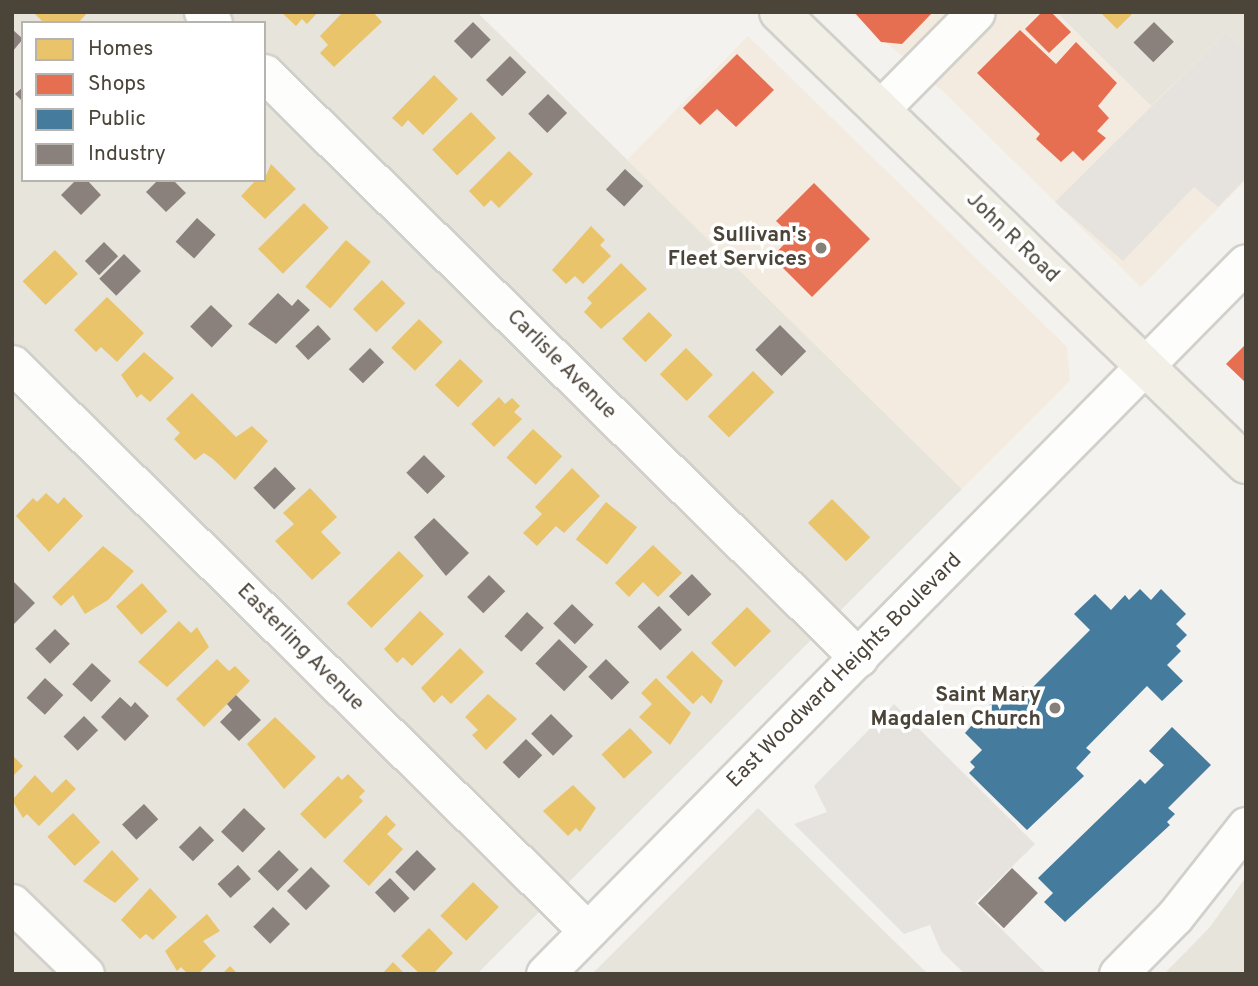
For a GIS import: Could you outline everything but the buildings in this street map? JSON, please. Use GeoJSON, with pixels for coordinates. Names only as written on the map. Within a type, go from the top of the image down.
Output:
{"type":"FeatureCollection","features":[{"type":"Feature","properties":{"kind":"main road","name":"John R Road"},"geometry":{"type":"LineString","coordinates":[[779,12],[1246,464]]}},
{"type":"Feature","properties":{"kind":"street"},"geometry":{"type":"LineString","coordinates":[[880,109],[976,12]]}},
{"type":"Feature","properties":{"kind":"street","name":"Carlisle Avenue"},"geometry":{"type":"LineString","coordinates":[[266,75],[859,658]]}},
{"type":"Feature","properties":{"kind":"street","name":"East Woodward Heights Boulevard"},"geometry":{"type":"LineString","coordinates":[[545,974],[1246,263]]}},
{"type":"Feature","properties":{"kind":"street","name":"Easterling Avenue"},"geometry":{"type":"LineString","coordinates":[[12,364],[587,931]]}},
{"type":"Feature","properties":{"kind":"street"},"geometry":{"type":"LineString","coordinates":[[1118,974],[1175,916],[1246,826]]}},
{"type":"Feature","properties":{"kind":"street"},"geometry":{"type":"LineString","coordinates":[[12,903],[85,974]]}},
{"type":"Feature","properties":{"kind":"shaded area"},"geometry":{"type":"Polygon","coordinates":[[[12,12],[477,12],[962,489],[477,974],[12,974],[12,12]]]}},
{"type":"Feature","properties":{"kind":"shaded area"},"geometry":{"type":"Polygon","coordinates":[[[851,12],[1056,12],[1151,106],[1226,32],[1246,52],[1246,180],[1141,287],[947,95],[851,12]]]}},
{"type":"Feature","properties":{"kind":"shaded area"},"geometry":{"type":"Polygon","coordinates":[[[1056,12],[1246,12],[1246,52],[1225,33],[1151,106],[1056,12]]]}},
{"type":"Feature","properties":{"kind":"shaded area"},"geometry":{"type":"Polygon","coordinates":[[[1226,32],[1246,52],[1246,178],[1218,207],[1194,187],[1123,261],[1055,202],[1226,32]]]}},
{"type":"Feature","properties":{"kind":"shaded area"},"geometry":{"type":"Polygon","coordinates":[[[748,36],[1067,347],[1070,381],[962,489],[627,160],[748,36]]]}},
{"type":"Feature","properties":{"kind":"shaded area"},"geometry":{"type":"Polygon","coordinates":[[[894,704],[1035,844],[975,903],[1047,974],[965,974],[941,951],[930,925],[904,934],[794,824],[827,812],[814,786],[894,704]]]}},
{"type":"Feature","properties":{"kind":"shaded area"},"geometry":{"type":"Polygon","coordinates":[[[758,808],[928,974],[592,974],[758,808]]]}},
{"type":"Feature","properties":{"kind":"shaded area"},"geometry":{"type":"Polygon","coordinates":[[[1246,877],[1246,974],[1164,974],[1209,928],[1246,877]]]}},
{"type":"Feature","properties":{"kind":"place","name":"Sullivan's Fleet Services"},"geometry":{"type":"Point","coordinates":[821,248]}},
{"type":"Feature","properties":{"kind":"place","name":"Saint Mary Magdalen Church"},"geometry":{"type":"Point","coordinates":[1055,708]}}]}
